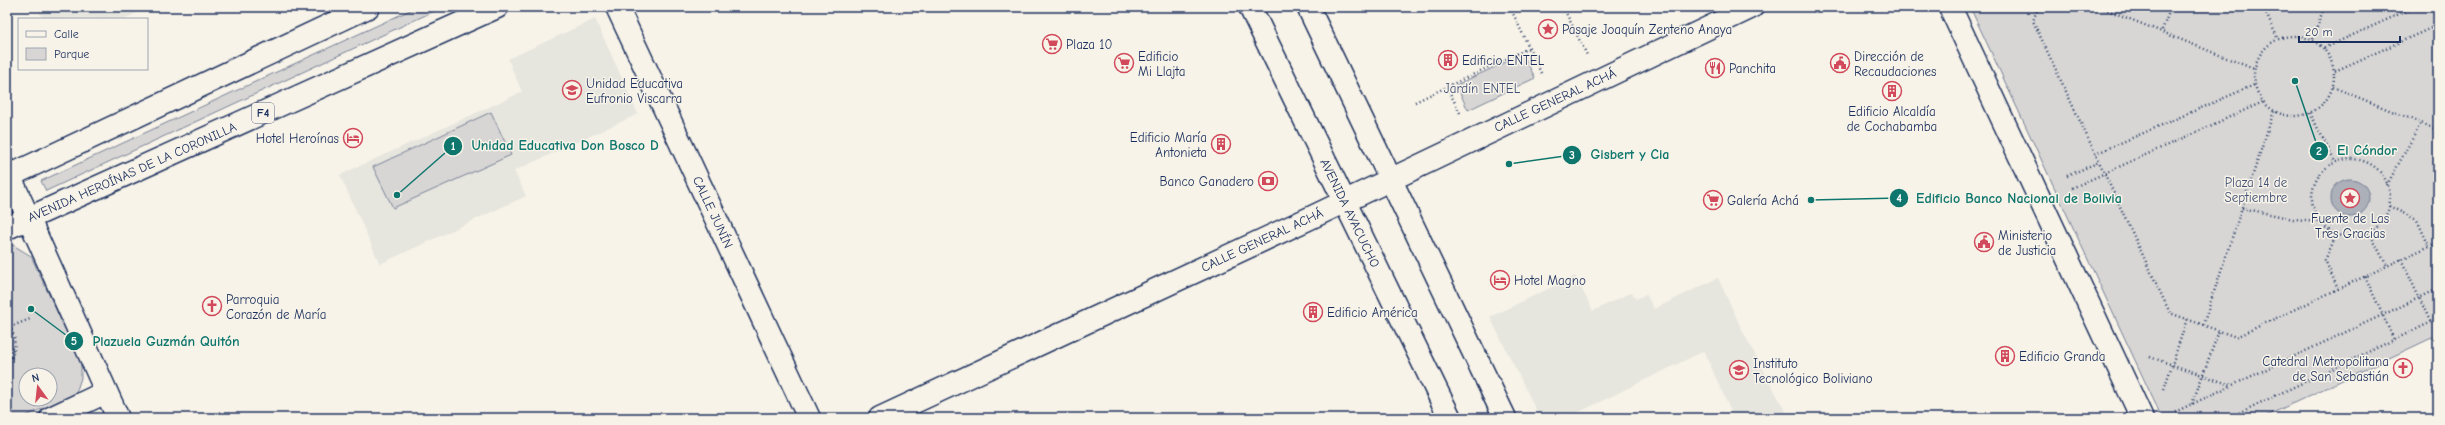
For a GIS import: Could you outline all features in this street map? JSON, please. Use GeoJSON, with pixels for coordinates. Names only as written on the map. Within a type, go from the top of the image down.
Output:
{"type":"FeatureCollection","features":[{"type":"Feature","properties":{"kind":"street"},"geometry":{"type":"LineString","coordinates":[[118,418],[8,174],[368,7]]}},
{"type":"Feature","properties":{"kind":"street","name":"AVENIDA HEROÍNAS DE LA CORONILLA"},"geometry":{"type":"LineString","coordinates":[[7,228],[497,7]]}},
{"type":"Feature","properties":{"kind":"street","name":"CALLE JUNÍN"},"geometry":{"type":"LineString","coordinates":[[617,7],[809,418]]}},
{"type":"Feature","properties":{"kind":"street","name":"AVENIDA AYACUCHO"},"geometry":{"type":"LineString","coordinates":[[1250,7],[1450,418]]}},
{"type":"Feature","properties":{"kind":"street"},"geometry":{"type":"LineString","coordinates":[[1308,7],[1401,204],[1505,418]]}},
{"type":"Feature","properties":{"kind":"street","name":"CALLE GENERAL ACHÁ"},"geometry":{"type":"LineString","coordinates":[[880,418],[1344,201],[1752,7]]}},
{"type":"Feature","properties":{"kind":"street"},"geometry":{"type":"LineString","coordinates":[[1950,7],[2142,418]]}},
{"type":"Feature","properties":{"kind":"street"},"geometry":{"type":"LineString","coordinates":[[50,418],[106,392]]}},
{"type":"Feature","properties":{"kind":"path"},"geometry":{"type":"LineString","coordinates":[[1415,102],[1529,48],[1510,7]]}},
{"type":"Feature","properties":{"kind":"path"},"geometry":{"type":"LineString","coordinates":[[1563,7],[1585,52]]}},
{"type":"Feature","properties":{"kind":"path"},"geometry":{"type":"LineString","coordinates":[[2038,7],[2033,21],[2170,313],[2236,337],[2438,242]]}},
{"type":"Feature","properties":{"kind":"path"},"geometry":{"type":"LineString","coordinates":[[2100,7],[2162,30],[2254,69]]}},
{"type":"Feature","properties":{"kind":"path"},"geometry":{"type":"LineString","coordinates":[[2162,30],[2171,7]]}},
{"type":"Feature","properties":{"kind":"path"},"geometry":{"type":"LineString","coordinates":[[2263,7],[2278,39]]}},
{"type":"Feature","properties":{"kind":"path"},"geometry":{"type":"LineString","coordinates":[[2313,39],[2324,7]]}},
{"type":"Feature","properties":{"kind":"path"},"geometry":{"type":"LineString","coordinates":[[2324,48],[2415,7]]}},
{"type":"Feature","properties":{"kind":"path"},"geometry":{"type":"LineString","coordinates":[[2335,71],[2438,25]]}},
{"type":"Feature","properties":{"kind":"path"},"geometry":{"type":"LineString","coordinates":[[2290,36],[2313,39],[2324,48],[2331,59],[2335,71],[2333,87],[2328,98],[2310,113],[2285,116],[2274,111],[2263,102],[2254,85],[2254,69],[2262,51],[2278,39],[2290,36]]}},
{"type":"Feature","properties":{"kind":"path"},"geometry":{"type":"LineString","coordinates":[[2095,154],[2254,85]]}},
{"type":"Feature","properties":{"kind":"path"},"geometry":{"type":"LineString","coordinates":[[1447,87],[1464,120]]}},
{"type":"Feature","properties":{"kind":"path"},"geometry":{"type":"LineString","coordinates":[[2333,87],[2438,130]]}},
{"type":"Feature","properties":{"kind":"path"},"geometry":{"type":"LineString","coordinates":[[2072,188],[2263,102]]}},
{"type":"Feature","properties":{"kind":"path"},"geometry":{"type":"LineString","coordinates":[[2203,325],[2274,111]]}},
{"type":"Feature","properties":{"kind":"path"},"geometry":{"type":"LineString","coordinates":[[2310,113],[2334,162]]}},
{"type":"Feature","properties":{"kind":"path"},"geometry":{"type":"LineString","coordinates":[[2387,185],[2421,123]]}},
{"type":"Feature","properties":{"kind":"path"},"geometry":{"type":"LineString","coordinates":[[2347,159],[2366,163],[2381,174],[2387,185],[2389,206],[2378,225],[2369,232],[2348,236],[2337,234],[2320,221],[2313,206],[2313,188],[2325,169],[2334,162],[2347,159]]}},
{"type":"Feature","properties":{"kind":"path"},"geometry":{"type":"LineString","coordinates":[[2067,176],[2099,162]]}},
{"type":"Feature","properties":{"kind":"path"},"geometry":{"type":"LineString","coordinates":[[2389,206],[2417,220],[2429,246]]}},
{"type":"Feature","properties":{"kind":"path"},"geometry":{"type":"LineString","coordinates":[[2242,208],[2293,219],[2320,221]]}},
{"type":"Feature","properties":{"kind":"path"},"geometry":{"type":"LineString","coordinates":[[2369,232],[2387,266]]}},
{"type":"Feature","properties":{"kind":"path"},"geometry":{"type":"LineString","coordinates":[[2337,234],[2324,260],[2338,289]]}},
{"type":"Feature","properties":{"kind":"path"},"geometry":{"type":"LineString","coordinates":[[2401,259],[2431,323]]}},
{"type":"Feature","properties":{"kind":"path"},"geometry":{"type":"LineString","coordinates":[[2365,276],[2394,340]]}},
{"type":"Feature","properties":{"kind":"path"},"geometry":{"type":"LineString","coordinates":[[2175,412],[2438,289]]}},
{"type":"Feature","properties":{"kind":"path"},"geometry":{"type":"LineString","coordinates":[[10,327],[30,319]]}},
{"type":"Feature","properties":{"kind":"path"},"geometry":{"type":"LineString","coordinates":[[2164,389],[2187,319]]}},
{"type":"Feature","properties":{"kind":"path"},"geometry":{"type":"LineString","coordinates":[[2228,418],[2438,319]]}},
{"type":"Feature","properties":{"kind":"path"},"geometry":{"type":"LineString","coordinates":[[7,323],[14,338],[14,349],[7,365]]}},
{"type":"Feature","properties":{"kind":"path"},"geometry":{"type":"LineString","coordinates":[[2192,404],[2219,331]]}},
{"type":"Feature","properties":{"kind":"path"},"geometry":{"type":"LineString","coordinates":[[2150,357],[2232,385]]}},
{"type":"Feature","properties":{"kind":"path"},"geometry":{"type":"LineString","coordinates":[[7,401],[9,405]]}},
{"type":"Feature","properties":{"kind":"shaded area"},"geometry":{"type":"Polygon","coordinates":[[[37,7],[149,7],[126,18],[42,18],[37,7]]]}},
{"type":"Feature","properties":{"kind":"shaded area"},"geometry":{"type":"Polygon","coordinates":[[[595,19],[638,114],[514,171],[526,196],[380,264],[340,175],[522,92],[508,59],[595,19]]]}},
{"type":"Feature","properties":{"kind":"shaded area","name":"Fuente de Las Tres Gracias"},"geometry":{"type":"Polygon","coordinates":[[[2350,179],[2360,182],[2366,188],[2369,198],[2366,208],[2360,214],[2350,217],[2340,214],[2334,208],[2331,198],[2334,188],[2340,182],[2350,179]]]}},
{"type":"Feature","properties":{"kind":"shaded area"},"geometry":{"type":"Polygon","coordinates":[[[1575,276],[1593,311],[1632,292],[1636,299],[1646,294],[1654,309],[1718,278],[1743,332],[1789,418],[1722,418],[1732,414],[1704,351],[1567,418],[1540,418],[1490,317],[1575,276]]]}},
{"type":"Feature","properties":{"kind":"green space"},"geometry":{"type":"Polygon","coordinates":[[[417,7],[443,7],[46,191],[41,181],[417,7]]]}},
{"type":"Feature","properties":{"kind":"green space","name":"Plaza 14 de Septiembre"},"geometry":{"type":"Polygon","coordinates":[[[1970,7],[2438,7],[2438,335],[2262,418],[2162,418],[1970,7]]]}},
{"type":"Feature","properties":{"kind":"green space","name":"Jardín ENTEL"},"geometry":{"type":"Polygon","coordinates":[[[1523,54],[1535,78],[1468,110],[1456,85],[1523,54]]]}},
{"type":"Feature","properties":{"kind":"green space"},"geometry":{"type":"Polygon","coordinates":[[[491,112],[511,155],[393,208],[373,167],[491,112]]]}},
{"type":"Feature","properties":{"kind":"green space"},"geometry":{"type":"Polygon","coordinates":[[[13,245],[31,256],[81,363],[81,378],[76,393],[58,401],[58,367],[18,367],[18,407],[46,407],[22,418],[7,418],[7,246],[13,245]]]}},
{"type":"Feature","properties":{"kind":"place","name":"Pasaje Joaquín Zenteno Anaya"},"geometry":{"type":"Point","coordinates":[1548,29]}},
{"type":"Feature","properties":{"kind":"place","name":"Plaza 10"},"geometry":{"type":"Point","coordinates":[1052,44]}},
{"type":"Feature","properties":{"kind":"place","name":"Edificio ENTEL"},"geometry":{"type":"Point","coordinates":[1448,60]}},
{"type":"Feature","properties":{"kind":"place","name":"Edificio Mi Llajta"},"geometry":{"type":"Point","coordinates":[1124,63]}},
{"type":"Feature","properties":{"kind":"place","name":"Dirección de Recaudaciones"},"geometry":{"type":"Point","coordinates":[1840,63]}},
{"type":"Feature","properties":{"kind":"place","name":"Panchita"},"geometry":{"type":"Point","coordinates":[1715,68]}},
{"type":"Feature","properties":{"kind":"place","name":"El Cóndor"},"geometry":{"type":"Point","coordinates":[2295,81]}},
{"type":"Feature","properties":{"kind":"place","name":"Unidad Educativa Eufronio Viscarra"},"geometry":{"type":"Point","coordinates":[572,90]}},
{"type":"Feature","properties":{"kind":"place","name":"Edificio Alcaldía de Cochabamba"},"geometry":{"type":"Point","coordinates":[1892,91]}},
{"type":"Feature","properties":{"kind":"place","name":"Hotel Heroínas"},"geometry":{"type":"Point","coordinates":[353,138]}},
{"type":"Feature","properties":{"kind":"place","name":"Edificio María Antonieta"},"geometry":{"type":"Point","coordinates":[1221,144]}},
{"type":"Feature","properties":{"kind":"place","name":"Gisbert y Cia"},"geometry":{"type":"Point","coordinates":[1509,164]}},
{"type":"Feature","properties":{"kind":"place","name":"Banco Ganadero"},"geometry":{"type":"Point","coordinates":[1268,181]}},
{"type":"Feature","properties":{"kind":"place","name":"Unidad Educativa Don Bosco D"},"geometry":{"type":"Point","coordinates":[397,195]}},
{"type":"Feature","properties":{"kind":"place","name":"Fuente de Las Tres Gracias"},"geometry":{"type":"Point","coordinates":[2350,198]}},
{"type":"Feature","properties":{"kind":"place","name":"Galería Achá"},"geometry":{"type":"Point","coordinates":[1713,200]}},
{"type":"Feature","properties":{"kind":"place","name":"Edificio Banco Nacional de Bolivia"},"geometry":{"type":"Point","coordinates":[1811,200]}},
{"type":"Feature","properties":{"kind":"place","name":"Ministerio de Justicia"},"geometry":{"type":"Point","coordinates":[1984,242]}},
{"type":"Feature","properties":{"kind":"place","name":"Hotel Magno"},"geometry":{"type":"Point","coordinates":[1500,280]}},
{"type":"Feature","properties":{"kind":"place","name":"Parroquia Corazón de María"},"geometry":{"type":"Point","coordinates":[212,306]}},
{"type":"Feature","properties":{"kind":"place","name":"Plazuela Guzmán Quitón"},"geometry":{"type":"Point","coordinates":[31,309]}},
{"type":"Feature","properties":{"kind":"place","name":"Edificio América"},"geometry":{"type":"Point","coordinates":[1313,312]}},
{"type":"Feature","properties":{"kind":"place","name":"Edificio Granda"},"geometry":{"type":"Point","coordinates":[2005,356]}},
{"type":"Feature","properties":{"kind":"place","name":"Catedral Metropolitana de San Sebastián"},"geometry":{"type":"Point","coordinates":[2403,368]}},
{"type":"Feature","properties":{"kind":"place","name":"Instituto Tecnológico Boliviano"},"geometry":{"type":"Point","coordinates":[1739,370]}}]}
